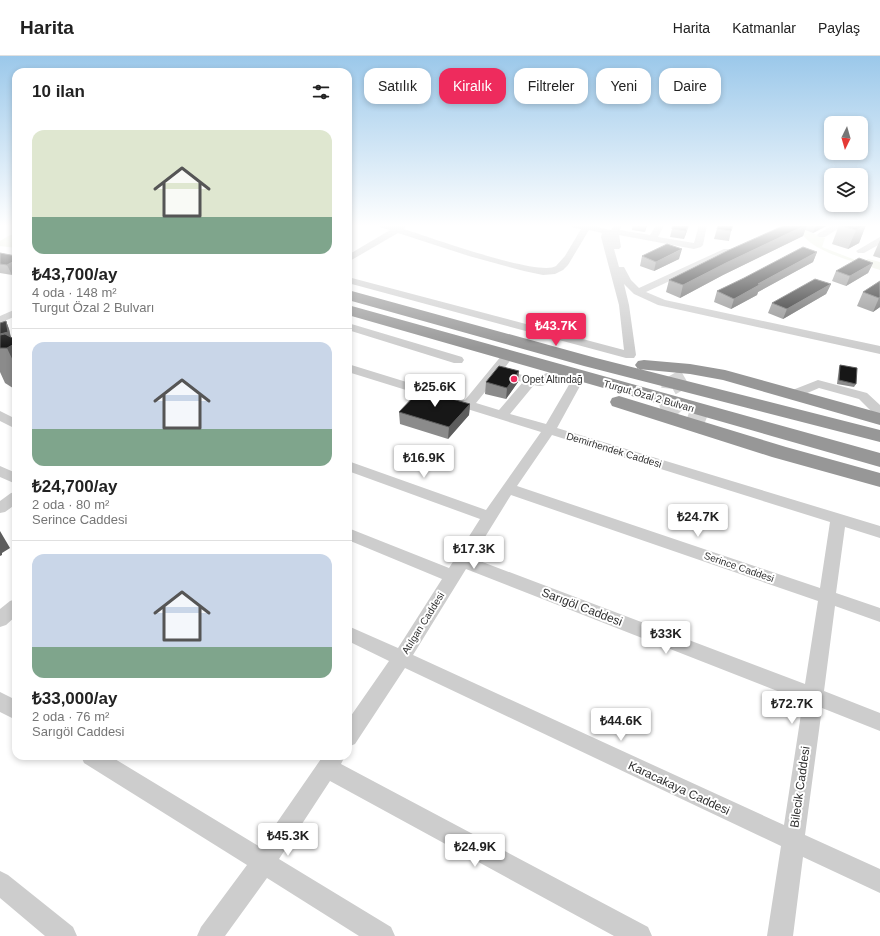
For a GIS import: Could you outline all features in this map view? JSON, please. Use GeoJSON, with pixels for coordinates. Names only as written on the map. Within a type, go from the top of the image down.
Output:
{"type":"FeatureCollection","features":[{"type":"Feature","properties":{"kind":"highway","name":"Turgut Özal 2 Bulvarı"},"geometry":{"type":"LineString","coordinates":[[352,296],[590,362],[880,436]]}},
{"type":"Feature","properties":{"kind":"highway","name":"Turgut Özal 2 Bulvarı"},"geometry":{"type":"LineString","coordinates":[[352,311],[488,351],[880,460]]}},
{"type":"Feature","properties":{"kind":"highway"},"geometry":{"type":"LineString","coordinates":[[488,351],[501,364],[540,378],[574,386],[661,416],[772,450],[880,480]]}},
{"type":"Feature","properties":{"kind":"highway","name":"Turgut Özal 2 Bulvarı"},"geometry":{"type":"LineString","coordinates":[[590,362],[707,371],[880,419]]}},
{"type":"Feature","properties":{"kind":"highway"},"geometry":{"type":"LineString","coordinates":[[685,378],[697,377],[722,381],[880,426]]}},
{"type":"Feature","properties":{"kind":"highway"},"geometry":{"type":"LineString","coordinates":[[706,425],[880,473]]}},
{"type":"Feature","properties":{"kind":"street"},"geometry":{"type":"LineString","coordinates":[[513,266],[539,272],[553,272],[562,266]]}},
{"type":"Feature","properties":{"kind":"street"},"geometry":{"type":"LineString","coordinates":[[352,281],[630,355],[624,305],[614,266]]}},
{"type":"Feature","properties":{"kind":"street"},"geometry":{"type":"LineString","coordinates":[[620,266],[623,277],[631,287],[651,299],[676,306],[880,350]]}},
{"type":"Feature","properties":{"kind":"street"},"geometry":{"type":"LineString","coordinates":[[638,292],[694,266]]}},
{"type":"Feature","properties":{"kind":"street"},"geometry":{"type":"LineString","coordinates":[[0,320],[12,314]]}},
{"type":"Feature","properties":{"kind":"street"},"geometry":{"type":"LineString","coordinates":[[352,327],[458,360]]}},
{"type":"Feature","properties":{"kind":"street"},"geometry":{"type":"LineString","coordinates":[[468,405],[501,364]]}},
{"type":"Feature","properties":{"kind":"street","name":"Demirhendek Caddesi"},"geometry":{"type":"LineString","coordinates":[[352,369],[880,532]]}},
{"type":"Feature","properties":{"kind":"street"},"geometry":{"type":"LineString","coordinates":[[502,415],[540,378]]}},
{"type":"Feature","properties":{"kind":"street"},"geometry":{"type":"LineString","coordinates":[[794,394],[818,384],[863,396],[880,412]]}},
{"type":"Feature","properties":{"kind":"street","name":"Atılgan Caddesi"},"geometry":{"type":"LineString","coordinates":[[352,726],[401,658],[508,488],[549,430],[574,386]]}},
{"type":"Feature","properties":{"kind":"street"},"geometry":{"type":"LineString","coordinates":[[0,415],[12,422]]}},
{"type":"Feature","properties":{"kind":"street"},"geometry":{"type":"LineString","coordinates":[[0,471],[12,476]]}},
{"type":"Feature","properties":{"kind":"street"},"geometry":{"type":"LineString","coordinates":[[352,472],[490,517]]}},
{"type":"Feature","properties":{"kind":"street","name":"Serince Caddesi"},"geometry":{"type":"LineString","coordinates":[[508,488],[880,615]]}},
{"type":"Feature","properties":{"kind":"street"},"geometry":{"type":"LineString","coordinates":[[0,508],[12,500]]}},
{"type":"Feature","properties":{"kind":"street","name":"Bilecik Caddesi"},"geometry":{"type":"LineString","coordinates":[[780,936],[812,696],[838,519]]}},
{"type":"Feature","properties":{"kind":"street","name":"Sarıgöl Caddesi"},"geometry":{"type":"LineString","coordinates":[[352,535],[458,568],[880,722]]}},
{"type":"Feature","properties":{"kind":"street"},"geometry":{"type":"LineString","coordinates":[[0,620],[12,610]]}},
{"type":"Feature","properties":{"kind":"street","name":"Karacakaya Caddesi"},"geometry":{"type":"LineString","coordinates":[[352,635],[880,881]]}},
{"type":"Feature","properties":{"kind":"street"},"geometry":{"type":"LineString","coordinates":[[0,701],[12,708]]}},
{"type":"Feature","properties":{"kind":"street"},"geometry":{"type":"LineString","coordinates":[[97,760],[382,936]]}},
{"type":"Feature","properties":{"kind":"street"},"geometry":{"type":"LineString","coordinates":[[210,936],[263,863],[331,762],[639,936]]}},
{"type":"Feature","properties":{"kind":"street"},"geometry":{"type":"LineString","coordinates":[[0,883],[64,936]]}},
{"type":"Feature","properties":{"kind":"green space"},"geometry":{"type":"Polygon","coordinates":[[[867,266],[880,266],[880,270],[867,266]]]}},
{"type":"Feature","properties":{"kind":"building"},"geometry":{"type":"Polygon","coordinates":[[[697,266],[720,266],[683,285],[669,280],[697,266]]]}},
{"type":"Feature","properties":{"kind":"building"},"geometry":{"type":"Polygon","coordinates":[[[767,266],[791,266],[734,299],[717,291],[767,266]]]}},
{"type":"Feature","properties":{"kind":"building"},"geometry":{"type":"Polygon","coordinates":[[[845,266],[868,266],[850,276],[836,271],[845,266]]]}},
{"type":"Feature","properties":{"kind":"building"},"geometry":{"type":"Polygon","coordinates":[[[815,279],[831,284],[787,309],[772,303],[815,279]]]}},
{"type":"Feature","properties":{"kind":"building"},"geometry":{"type":"Polygon","coordinates":[[[880,281],[879,298],[863,292],[880,281]]]}},
{"type":"Feature","properties":{"kind":"building"},"geometry":{"type":"Polygon","coordinates":[[[6,321],[8,332],[0,334],[0,323],[6,321]]]}},
{"type":"Feature","properties":{"kind":"building"},"geometry":{"type":"Polygon","coordinates":[[[5,334],[12,338],[12,345],[7,348],[0,348],[0,335],[5,334]]]}},
{"type":"Feature","properties":{"kind":"building"},"geometry":{"type":"Polygon","coordinates":[[[840,365],[857,368],[856,384],[839,380],[840,365]]]}},
{"type":"Feature","properties":{"kind":"building"},"geometry":{"type":"Polygon","coordinates":[[[499,366],[519,371],[507,388],[486,382],[499,366]]]}},
{"type":"Feature","properties":{"kind":"building"},"geometry":{"type":"Polygon","coordinates":[[[420,390],[470,404],[449,427],[399,412],[420,390]]]}},
{"type":"Feature","properties":{"kind":"tunnel"},"geometry":{"type":"LineString","coordinates":[[685,378],[671,386],[669,405],[680,416],[704,425]]}},
{"type":"Feature","properties":{"kind":"place","name":"Opet Altındağ"},"geometry":{"type":"Point","coordinates":[514,379]}}]}
